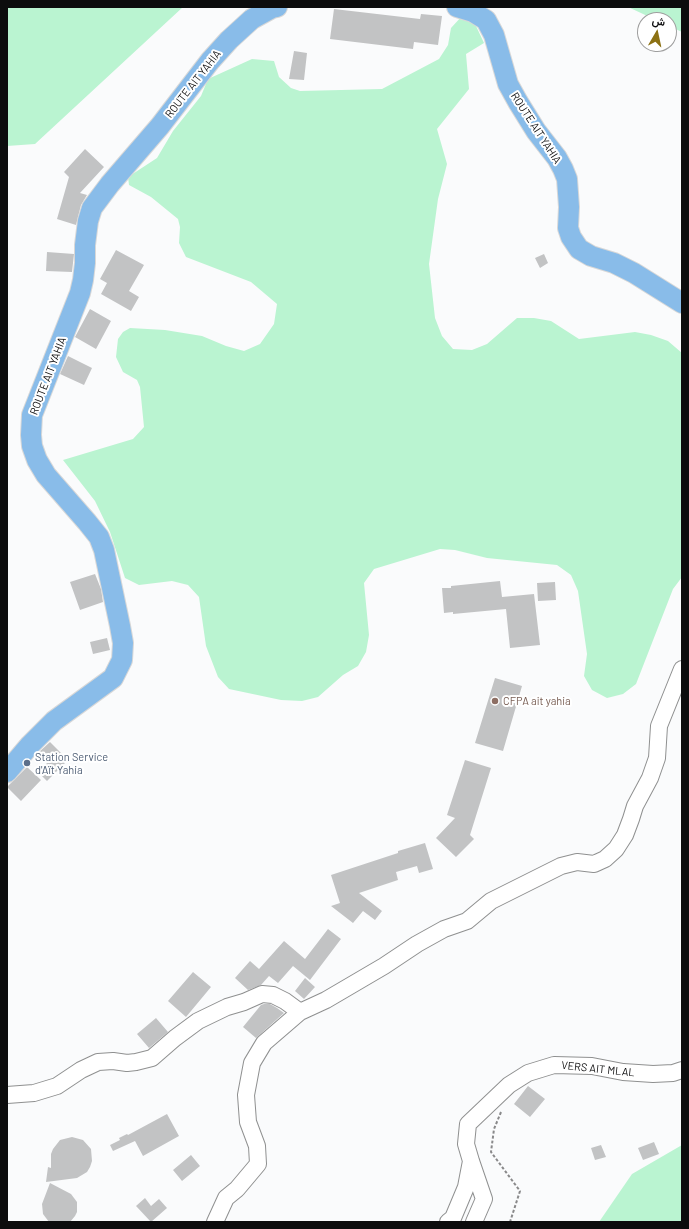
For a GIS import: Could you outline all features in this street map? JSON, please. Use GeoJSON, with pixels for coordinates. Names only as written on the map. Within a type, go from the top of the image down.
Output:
{"type":"FeatureCollection","features":[{"type":"Feature","properties":{"kind":"main road","name":"ROUTE AIT YAHIA"},"geometry":{"type":"LineString","coordinates":[[7,772],[30,745],[54,721],[113,678],[122,660],[123,643],[120,626],[104,550],[99,537],[88,522],[46,475],[37,460],[32,446],[31,435],[32,415],[80,293],[83,280],[88,221],[92,208],[110,184],[160,126],[210,61],[229,40],[252,19],[272,8],[277,7]]}},
{"type":"Feature","properties":{"kind":"main road","name":"ROUTE AIT YAHIA"},"geometry":{"type":"LineString","coordinates":[[457,7],[473,12],[486,20],[494,35],[508,84],[536,131],[557,158],[563,169],[567,179],[569,208],[568,228],[571,237],[579,249],[591,256],[614,263],[634,273],[682,303]]}},
{"type":"Feature","properties":{"kind":"street"},"geometry":{"type":"LineString","coordinates":[[215,1222],[226,1198],[237,1189],[258,1164],[257,1146],[248,1122],[246,1095],[252,1063],[264,1043],[300,1012],[326,1000],[437,932],[467,920],[491,901],[561,866],[577,862],[594,864],[616,850],[625,835],[635,806],[650,778],[657,758],[659,726],[682,669]]}},
{"type":"Feature","properties":{"kind":"street"},"geometry":{"type":"LineString","coordinates":[[7,1095],[34,1093],[50,1089],[81,1070],[98,1062],[112,1061],[127,1063],[152,1058],[198,1021],[227,1006],[244,1002],[262,994],[273,995],[285,1001],[300,1012]]}},
{"type":"Feature","properties":{"kind":"street","name":"VERS AIT MLAL"},"geometry":{"type":"LineString","coordinates":[[474,1222],[484,1198],[466,1144],[468,1124],[509,1085],[528,1073],[554,1065],[592,1066],[623,1072],[653,1074],[673,1073],[682,1070]]}},
{"type":"Feature","properties":{"kind":"street"},"geometry":{"type":"LineString","coordinates":[[448,1222],[453,1218],[466,1188],[471,1161]]}},
{"type":"Feature","properties":{"kind":"path"},"geometry":{"type":"LineString","coordinates":[[502,1108],[494,1129],[491,1152],[520,1191],[510,1222]]}},
{"type":"Feature","properties":{"kind":"green space"},"geometry":{"type":"Polygon","coordinates":[[[7,7],[183,7],[35,144],[7,146],[7,7]]]}},
{"type":"Feature","properties":{"kind":"green space"},"geometry":{"type":"Polygon","coordinates":[[[628,7],[682,7],[682,32],[677,30],[677,12],[639,12],[628,7]]]}},
{"type":"Feature","properties":{"kind":"green space"},"geometry":{"type":"Polygon","coordinates":[[[462,16],[476,26],[484,43],[466,54],[469,89],[437,129],[447,164],[438,199],[429,264],[435,318],[442,336],[453,349],[472,350],[487,344],[517,318],[534,318],[551,321],[579,339],[635,332],[651,335],[668,341],[682,353],[682,577],[673,589],[636,684],[623,694],[607,698],[592,690],[584,676],[587,654],[578,591],[571,575],[557,565],[487,558],[455,550],[440,549],[374,569],[364,583],[369,635],[366,652],[358,666],[343,675],[318,697],[302,701],[281,700],[229,689],[218,677],[206,646],[199,597],[188,585],[172,581],[139,585],[125,578],[110,532],[95,501],[63,460],[133,439],[144,427],[140,387],[137,380],[123,372],[116,357],[118,339],[123,332],[130,328],[165,330],[202,336],[226,346],[244,351],[260,344],[274,324],[277,304],[251,282],[186,257],[179,243],[180,227],[178,219],[151,197],[129,185],[128,177],[157,158],[173,131],[201,96],[208,79],[252,59],[274,61],[279,77],[291,88],[300,91],[382,89],[439,59],[448,45],[451,28],[462,16]]]}},
{"type":"Feature","properties":{"kind":"green space"},"geometry":{"type":"Polygon","coordinates":[[[682,1145],[682,1222],[599,1222],[632,1174],[682,1145]]]}},
{"type":"Feature","properties":{"kind":"building"},"geometry":{"type":"Polygon","coordinates":[[[334,9],[420,19],[421,14],[442,16],[438,45],[414,42],[413,49],[330,39],[334,9]]]}},
{"type":"Feature","properties":{"kind":"building"},"geometry":{"type":"Polygon","coordinates":[[[294,51],[307,53],[304,80],[289,79],[294,51]]]}},
{"type":"Feature","properties":{"kind":"building"},"geometry":{"type":"Polygon","coordinates":[[[85,149],[104,167],[80,193],[87,195],[81,205],[76,225],[57,219],[69,177],[64,172],[85,149]]]}},
{"type":"Feature","properties":{"kind":"building"},"geometry":{"type":"Polygon","coordinates":[[[116,250],[144,265],[129,291],[139,297],[131,311],[101,294],[107,283],[100,279],[116,250]]]}},
{"type":"Feature","properties":{"kind":"building"},"geometry":{"type":"Polygon","coordinates":[[[47,252],[74,254],[72,272],[46,271],[47,252]]]}},
{"type":"Feature","properties":{"kind":"building"},"geometry":{"type":"Polygon","coordinates":[[[544,254],[548,263],[540,268],[535,258],[544,254]]]}},
{"type":"Feature","properties":{"kind":"building"},"geometry":{"type":"Polygon","coordinates":[[[90,309],[111,321],[96,349],[75,337],[90,309]]]}},
{"type":"Feature","properties":{"kind":"building"},"geometry":{"type":"Polygon","coordinates":[[[68,356],[92,368],[84,385],[60,374],[68,356]]]}},
{"type":"Feature","properties":{"kind":"building"},"geometry":{"type":"Polygon","coordinates":[[[95,574],[101,589],[103,602],[80,610],[70,582],[95,574]]]}},
{"type":"Feature","properties":{"kind":"building"},"geometry":{"type":"Polygon","coordinates":[[[500,581],[502,597],[534,594],[540,645],[510,648],[506,609],[453,614],[453,612],[444,613],[442,588],[500,581]]]}},
{"type":"Feature","properties":{"kind":"building"},"geometry":{"type":"Polygon","coordinates":[[[555,582],[556,600],[538,601],[537,583],[555,582]]]}},
{"type":"Feature","properties":{"kind":"building"},"geometry":{"type":"Polygon","coordinates":[[[107,638],[110,650],[93,654],[90,642],[107,638]]]}},
{"type":"Feature","properties":{"kind":"building"},"geometry":{"type":"Polygon","coordinates":[[[495,678],[522,686],[503,751],[475,743],[495,678]]]}},
{"type":"Feature","properties":{"kind":"building"},"geometry":{"type":"Polygon","coordinates":[[[50,742],[68,760],[47,781],[38,772],[48,762],[39,752],[50,742]]]}},
{"type":"Feature","properties":{"kind":"building"},"geometry":{"type":"Polygon","coordinates":[[[465,760],[491,768],[470,835],[474,839],[456,857],[436,838],[455,818],[447,815],[465,760]]]}},
{"type":"Feature","properties":{"kind":"building"},"geometry":{"type":"Polygon","coordinates":[[[27,767],[41,780],[21,801],[7,787],[27,767]]]}},
{"type":"Feature","properties":{"kind":"building"},"geometry":{"type":"Polygon","coordinates":[[[425,843],[433,869],[419,873],[417,866],[396,872],[398,880],[359,893],[382,911],[375,920],[363,911],[353,923],[331,906],[340,903],[331,875],[425,843]]]}},
{"type":"Feature","properties":{"kind":"building"},"geometry":{"type":"Polygon","coordinates":[[[328,929],[341,939],[310,980],[293,966],[278,983],[269,976],[261,985],[248,990],[235,978],[250,961],[259,969],[284,941],[305,959],[328,929]]]}},
{"type":"Feature","properties":{"kind":"building"},"geometry":{"type":"Polygon","coordinates":[[[193,972],[211,987],[186,1017],[168,1001],[193,972]]]}},
{"type":"Feature","properties":{"kind":"building"},"geometry":{"type":"Polygon","coordinates":[[[305,978],[315,987],[304,999],[295,991],[305,978]]]}},
{"type":"Feature","properties":{"kind":"building"},"geometry":{"type":"Polygon","coordinates":[[[270,1004],[284,1013],[256,1038],[243,1027],[261,1005],[270,1004]]]}},
{"type":"Feature","properties":{"kind":"building"},"geometry":{"type":"Polygon","coordinates":[[[156,1018],[168,1032],[149,1048],[137,1034],[156,1018]]]}},
{"type":"Feature","properties":{"kind":"building"},"geometry":{"type":"Polygon","coordinates":[[[528,1086],[545,1099],[530,1117],[514,1104],[528,1086]]]}},
{"type":"Feature","properties":{"kind":"building"},"geometry":{"type":"Polygon","coordinates":[[[167,1114],[179,1136],[143,1156],[135,1141],[113,1151],[110,1145],[120,1140],[119,1138],[127,1134],[128,1135],[167,1114]]]}},
{"type":"Feature","properties":{"kind":"building"},"geometry":{"type":"Polygon","coordinates":[[[72,1137],[83,1140],[91,1149],[92,1161],[90,1167],[87,1172],[77,1178],[46,1182],[48,1167],[51,1168],[51,1154],[53,1149],[60,1140],[72,1137]]]}},
{"type":"Feature","properties":{"kind":"building"},"geometry":{"type":"Polygon","coordinates":[[[654,1142],[659,1154],[643,1160],[638,1148],[654,1142]]]}},
{"type":"Feature","properties":{"kind":"building"},"geometry":{"type":"Polygon","coordinates":[[[601,1145],[606,1157],[595,1160],[591,1148],[601,1145]]]}},
{"type":"Feature","properties":{"kind":"building"},"geometry":{"type":"Polygon","coordinates":[[[191,1155],[200,1166],[182,1181],[173,1170],[191,1155]]]}},
{"type":"Feature","properties":{"kind":"building"},"geometry":{"type":"Polygon","coordinates":[[[50,1183],[71,1194],[77,1202],[77,1212],[70,1222],[49,1222],[43,1214],[42,1204],[50,1183]]]}},
{"type":"Feature","properties":{"kind":"building"},"geometry":{"type":"Polygon","coordinates":[[[145,1198],[151,1206],[159,1199],[167,1208],[151,1222],[136,1206],[145,1198]]]}},
{"type":"Feature","properties":{"kind":"place","name":"CFPA ait yahia"},"geometry":{"type":"Point","coordinates":[495,701]}},
{"type":"Feature","properties":{"kind":"place","name":"Station Service d'Aït Yahia"},"geometry":{"type":"Point","coordinates":[27,763]}}]}
